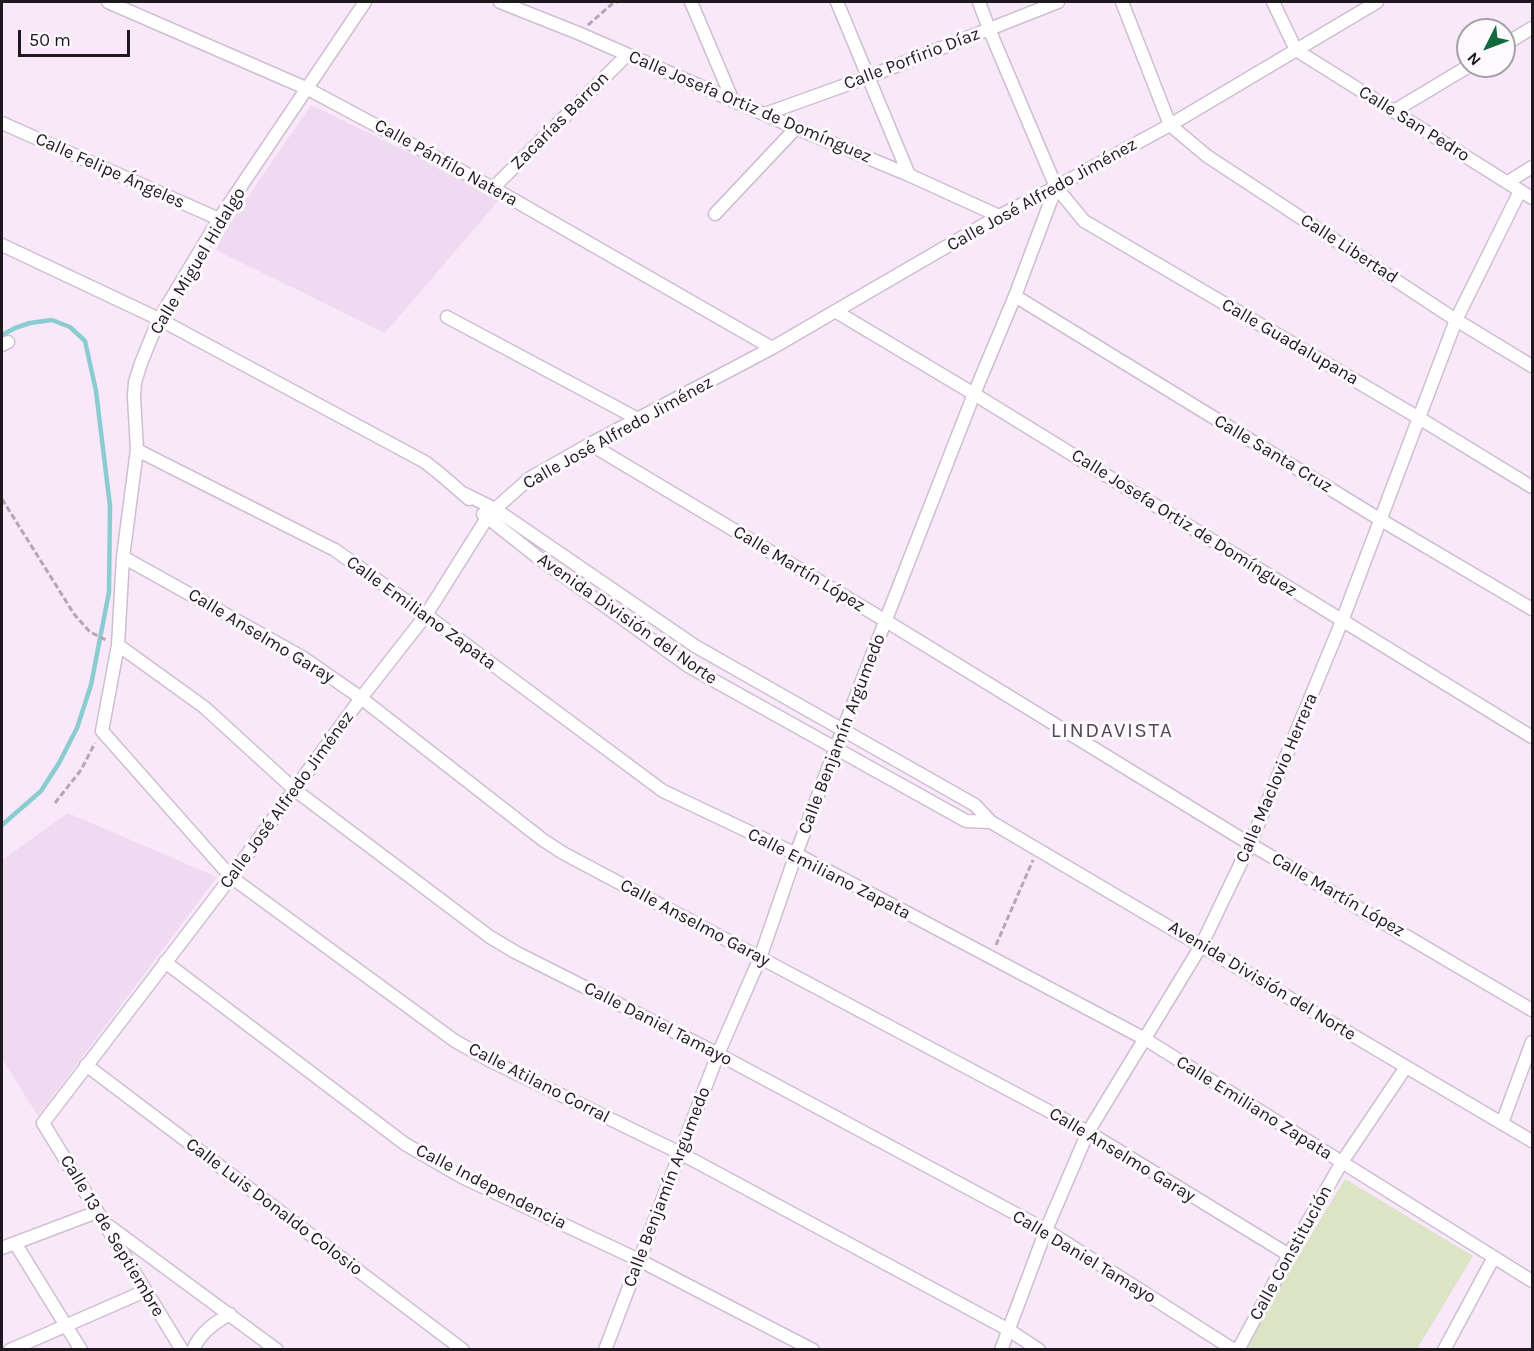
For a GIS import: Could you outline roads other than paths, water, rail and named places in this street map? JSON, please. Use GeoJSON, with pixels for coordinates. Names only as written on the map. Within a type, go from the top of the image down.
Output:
{"type":"FeatureCollection","features":[{"type":"Feature","properties":{"kind":"street","name":"Calle Pánfilo Natera"},"geometry":{"type":"LineString","coordinates":[[108,2],[308,89],[493,188],[772,348]]}},
{"type":"Feature","properties":{"kind":"street","name":"Calle Miguel Hidalgo"},"geometry":{"type":"LineString","coordinates":[[102,731],[137,450],[134,397],[135,381],[141,363],[159,319],[219,219],[365,2]]}},
{"type":"Feature","properties":{"kind":"street","name":"Calle Josefa Ortiz de Domínguez"},"geometry":{"type":"LineString","coordinates":[[500,2],[627,54],[999,216]]}},
{"type":"Feature","properties":{"kind":"street"},"geometry":{"type":"LineString","coordinates":[[691,2],[733,101]]}},
{"type":"Feature","properties":{"kind":"street"},"geometry":{"type":"LineString","coordinates":[[837,2],[909,175]]}},
{"type":"Feature","properties":{"kind":"street","name":"Calle Guadalupana"},"geometry":{"type":"LineString","coordinates":[[979,2],[1056,187],[1084,221],[1419,418],[1533,488]]}},
{"type":"Feature","properties":{"kind":"street","name":"Calle Porfirio Díaz"},"geometry":{"type":"LineString","coordinates":[[765,114],[1058,2]]}},
{"type":"Feature","properties":{"kind":"street"},"geometry":{"type":"LineString","coordinates":[[1122,2],[1170,124]]}},
{"type":"Feature","properties":{"kind":"street"},"geometry":{"type":"LineString","coordinates":[[1273,2],[1296,50]]}},
{"type":"Feature","properties":{"kind":"street","name":"Calle José Alfredo Jiménez"},"geometry":{"type":"LineString","coordinates":[[43,1123],[231,877],[361,698],[426,615],[491,514],[530,478],[772,348],[999,216],[1170,124],[1377,2]]}},
{"type":"Feature","properties":{"kind":"street"},"geometry":{"type":"LineString","coordinates":[[1516,38],[1533,28]]}},
{"type":"Feature","properties":{"kind":"street","name":"Calle San Pedro"},"geometry":{"type":"LineString","coordinates":[[1296,50],[1533,198]]}},
{"type":"Feature","properties":{"kind":"street","name":"Zacarías Barron"},"geometry":{"type":"LineString","coordinates":[[493,188],[627,54]]}},
{"type":"Feature","properties":{"kind":"street"},"geometry":{"type":"LineString","coordinates":[[1394,111],[1456,74]]}},
{"type":"Feature","properties":{"kind":"street","name":"Calle Felipe Ángeles"},"geometry":{"type":"LineString","coordinates":[[2,123],[219,219]]}},
{"type":"Feature","properties":{"kind":"street","name":"Calle Libertad"},"geometry":{"type":"LineString","coordinates":[[1170,124],[1207,156],[1456,320],[1533,366]]}},
{"type":"Feature","properties":{"kind":"street"},"geometry":{"type":"LineString","coordinates":[[715,214],[796,128]]}},
{"type":"Feature","properties":{"kind":"street"},"geometry":{"type":"LineString","coordinates":[[1508,182],[1533,167]]}},
{"type":"Feature","properties":{"kind":"street","name":"Calle Benjamín Argumedo"},"geometry":{"type":"LineString","coordinates":[[605,1350],[718,1054],[760,958],[795,854],[1056,187]]}},
{"type":"Feature","properties":{"kind":"street","name":"Calle Maclovio Herrera"},"geometry":{"type":"LineString","coordinates":[[1001,1350],[1046,1230],[1088,1132],[1201,946],[1250,844],[1342,621],[1456,320],[1520,191]]}},
{"type":"Feature","properties":{"kind":"street","name":"Avenida División del Norte"},"geometry":{"type":"LineString","coordinates":[[2,245],[159,319],[425,462],[491,514],[695,646],[975,805],[991,822],[1533,1142]]}},
{"type":"Feature","properties":{"kind":"street","name":"Calle Santa Cruz"},"geometry":{"type":"LineString","coordinates":[[1015,296],[1381,520],[1533,609]]}},
{"type":"Feature","properties":{"kind":"street","name":"Calle Josefa Ortiz de Domínguez"},"geometry":{"type":"LineString","coordinates":[[835,311],[1533,736]]}},
{"type":"Feature","properties":{"kind":"street"},"geometry":{"type":"LineString","coordinates":[[447,317],[638,419]]}},
{"type":"Feature","properties":{"kind":"street","name":"Calle Martín López"},"geometry":{"type":"LineString","coordinates":[[590,444],[886,621],[1250,844],[1533,1010]]}},
{"type":"Feature","properties":{"kind":"street","name":"Calle Emiliano Zapata"},"geometry":{"type":"LineString","coordinates":[[137,450],[335,550],[663,791],[795,854],[1145,1039],[1533,1281]]}},
{"type":"Feature","properties":{"kind":"street","name":"Avenida División del Norte"},"geometry":{"type":"LineString","coordinates":[[491,514],[540,559],[688,666],[966,821],[991,822]]}},
{"type":"Feature","properties":{"kind":"street","name":"Calle Anselmo Garay"},"geometry":{"type":"LineString","coordinates":[[123,556],[289,649],[361,698],[543,840],[563,853],[1088,1132],[1289,1255]]}},
{"type":"Feature","properties":{"kind":"street","name":"Calle Daniel Tamayo"},"geometry":{"type":"LineString","coordinates":[[112,643],[204,707],[295,790],[490,938],[718,1054],[1046,1230],[1236,1350]]}},
{"type":"Feature","properties":{"kind":"street","name":"Calle Atilano Corral"},"geometry":{"type":"LineString","coordinates":[[102,731],[231,877],[455,1041],[680,1154],[1009,1330],[1039,1350]]}},
{"type":"Feature","properties":{"kind":"street","name":"Calle Independencia"},"geometry":{"type":"LineString","coordinates":[[165,962],[405,1144],[462,1177],[639,1260],[813,1350]]}},
{"type":"Feature","properties":{"kind":"street"},"geometry":{"type":"LineString","coordinates":[[1502,1123],[1533,1042]]}},
{"type":"Feature","properties":{"kind":"street","name":"Calle Luis Donaldo Colosio"},"geometry":{"type":"LineString","coordinates":[[86,1065],[462,1350]]}},
{"type":"Feature","properties":{"kind":"street","name":"Calle Constitución"},"geometry":{"type":"LineString","coordinates":[[1236,1350],[1342,1162],[1406,1067]]}},
{"type":"Feature","properties":{"kind":"street","name":"Calle 13 de Septiembre"},"geometry":{"type":"LineString","coordinates":[[43,1123],[182,1350]]}},
{"type":"Feature","properties":{"kind":"street"},"geometry":{"type":"LineString","coordinates":[[2,1248],[97,1212]]}},
{"type":"Feature","properties":{"kind":"street"},"geometry":{"type":"LineString","coordinates":[[105,1223],[277,1350]]}},
{"type":"Feature","properties":{"kind":"street"},"geometry":{"type":"LineString","coordinates":[[15,1243],[81,1350]]}},
{"type":"Feature","properties":{"kind":"street"},"geometry":{"type":"LineString","coordinates":[[1444,1350],[1494,1257]]}},
{"type":"Feature","properties":{"kind":"street"},"geometry":{"type":"LineString","coordinates":[[15,1347],[145,1291]]}},
{"type":"Feature","properties":{"kind":"street"},"geometry":{"type":"LineString","coordinates":[[192,1350],[204,1332],[230,1314]]}},
{"type":"Feature","properties":{"kind":"waterway"},"geometry":{"type":"LineString","coordinates":[[2,335],[30,323],[52,320],[70,327],[85,341],[96,391],[110,506],[109,592],[91,685],[77,728],[41,791],[2,825]]}},
{"type":"Feature","properties":{"kind":"district","name":"LINDAVISTA"},"geometry":{"type":"Point","coordinates":[1112,731]}}]}
